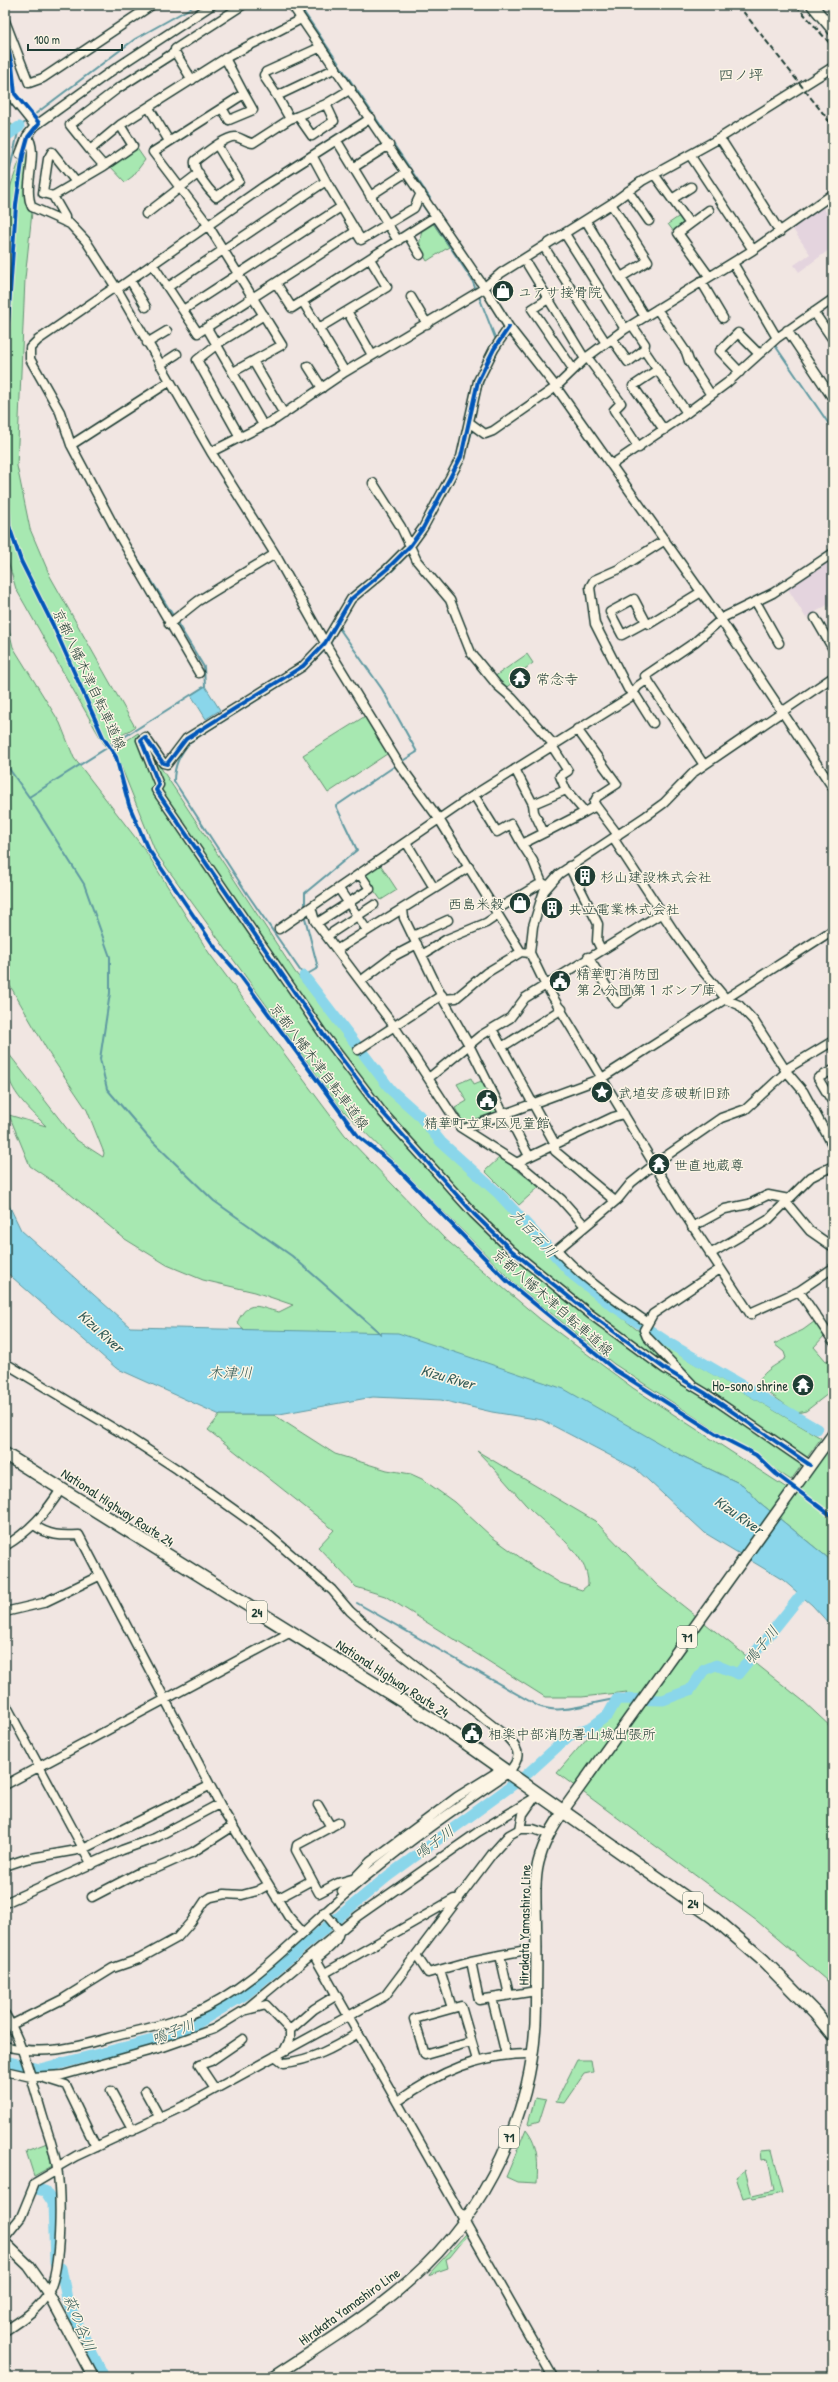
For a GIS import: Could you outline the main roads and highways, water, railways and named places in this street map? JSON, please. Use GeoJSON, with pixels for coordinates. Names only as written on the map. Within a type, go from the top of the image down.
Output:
{"type":"FeatureCollection","features":[{"type":"Feature","properties":{"kind":"highway","name":"National Highway Route 24"},"geometry":{"type":"LineString","coordinates":[[5,1454],[439,1724],[505,1771],[535,1795],[564,1809],[713,1917],[763,1960],[815,2013],[833,2035]]}},
{"type":"Feature","properties":{"kind":"main road"},"geometry":{"type":"LineString","coordinates":[[812,5],[833,30]]}},
{"type":"Feature","properties":{"kind":"main road","name":"Hirakata Yamashiro Line"},"geometry":{"type":"LineString","coordinates":[[273,2377],[390,2297],[434,2257],[464,2220],[487,2186],[515,2123],[524,2094],[532,2054],[536,1990],[536,1891],[538,1865],[548,1834],[564,1809],[833,1434]]}},
{"type":"Feature","properties":{"kind":"main road"},"geometry":{"type":"LineString","coordinates":[[5,2243],[29,2266],[48,2293],[93,2377]]}},
{"type":"Feature","properties":{"kind":"water"},"geometry":{"type":"Polygon","coordinates":[[[205,686],[220,710],[206,719],[191,695],[205,686]]]}},
{"type":"Feature","properties":{"kind":"water","name":"木津川"},"geometry":{"type":"Polygon","coordinates":[[[5,1197],[21,1230],[130,1327],[398,1333],[564,1389],[680,1455],[743,1485],[759,1502],[833,1562],[833,1628],[812,1605],[783,1580],[705,1533],[636,1469],[542,1420],[492,1412],[441,1400],[373,1397],[274,1415],[220,1415],[116,1368],[5,1271],[5,1197]]]}},
{"type":"Feature","properties":{"kind":"waterway"},"geometry":{"type":"LineString","coordinates":[[30,118],[135,39],[196,5]]}},
{"type":"Feature","properties":{"kind":"waterway"},"geometry":{"type":"LineString","coordinates":[[299,5],[430,198],[428,200]]}},
{"type":"Feature","properties":{"kind":"waterway"},"geometry":{"type":"LineString","coordinates":[[5,193],[19,127],[27,121]]}},
{"type":"Feature","properties":{"kind":"waterway"},"geometry":{"type":"LineString","coordinates":[[5,137],[19,127]]}},
{"type":"Feature","properties":{"kind":"waterway"},"geometry":{"type":"LineString","coordinates":[[424,205],[423,206],[431,217]]}},
{"type":"Feature","properties":{"kind":"waterway"},"geometry":{"type":"LineString","coordinates":[[433,221],[472,280],[476,290]]}},
{"type":"Feature","properties":{"kind":"waterway"},"geometry":{"type":"LineString","coordinates":[[478,294],[496,340]]}},
{"type":"Feature","properties":{"kind":"waterway"},"geometry":{"type":"LineString","coordinates":[[774,344],[833,430]]}},
{"type":"Feature","properties":{"kind":"waterway"},"geometry":{"type":"LineString","coordinates":[[493,359],[500,348],[499,346]]}},
{"type":"Feature","properties":{"kind":"waterway"},"geometry":{"type":"LineString","coordinates":[[479,394],[485,375]]}},
{"type":"Feature","properties":{"kind":"waterway"},"geometry":{"type":"LineString","coordinates":[[473,423],[477,402]]}},
{"type":"Feature","properties":{"kind":"waterway"},"geometry":{"type":"LineString","coordinates":[[466,452],[473,428]]}},
{"type":"Feature","properties":{"kind":"waterway"},"geometry":{"type":"LineString","coordinates":[[422,536],[431,522]]}},
{"type":"Feature","properties":{"kind":"waterway"},"geometry":{"type":"LineString","coordinates":[[127,541],[174,617]]}},
{"type":"Feature","properties":{"kind":"waterway"},"geometry":{"type":"LineString","coordinates":[[375,584],[393,570],[409,553]]}},
{"type":"Feature","properties":{"kind":"waterway"},"geometry":{"type":"LineString","coordinates":[[29,797],[205,686],[204,667],[176,621]]}},
{"type":"Feature","properties":{"kind":"waterway"},"geometry":{"type":"LineString","coordinates":[[331,642],[341,624]]}},
{"type":"Feature","properties":{"kind":"waterway"},"geometry":{"type":"LineString","coordinates":[[339,628],[382,689],[417,752],[404,760]]}},
{"type":"Feature","properties":{"kind":"waterway"},"geometry":{"type":"LineString","coordinates":[[307,667],[326,649]]}},
{"type":"Feature","properties":{"kind":"waterway"},"geometry":{"type":"LineString","coordinates":[[292,678],[190,742],[178,760],[174,781],[248,895],[304,976],[318,968],[304,914]]}},
{"type":"Feature","properties":{"kind":"waterway"},"geometry":{"type":"LineString","coordinates":[[5,763],[29,797],[84,884],[110,957],[110,993],[100,1059],[107,1089],[148,1137],[214,1201],[292,1256],[381,1334]]}},
{"type":"Feature","properties":{"kind":"waterway"},"geometry":{"type":"LineString","coordinates":[[305,908],[305,893],[357,850],[336,806],[395,766]]}},
{"type":"Feature","properties":{"kind":"waterway","name":"九百石川"},"geometry":{"type":"LineString","coordinates":[[304,976],[391,1090],[419,1115],[441,1142],[499,1194],[573,1275],[610,1304],[672,1345],[817,1429]]}},
{"type":"Feature","properties":{"kind":"waterway","name":"鳴子川"},"geometry":{"type":"LineString","coordinates":[[5,2061],[40,2069],[168,2036],[191,2027],[246,1994],[388,1876],[525,1776],[569,1736],[593,1726],[608,1715],[617,1699],[663,1700],[690,1690],[704,1670],[716,1665],[738,1674],[810,1584]]}},
{"type":"Feature","properties":{"kind":"waterway"},"geometry":{"type":"LineString","coordinates":[[357,1603],[538,1706],[548,1709],[568,1709],[617,1699]]}},
{"type":"Feature","properties":{"kind":"waterway","name":"萩の谷川"},"geometry":{"type":"LineString","coordinates":[[36,2189],[45,2191],[53,2203],[55,2263]]}},
{"type":"Feature","properties":{"kind":"waterway","name":"萩の谷川"},"geometry":{"type":"LineString","coordinates":[[61,2268],[67,2299],[74,2317],[104,2377]]}},
{"type":"Feature","properties":{"kind":"railway"},"geometry":{"type":"LineString","coordinates":[[738,5],[833,126]]}},
{"type":"Feature","properties":{"kind":"railway"},"geometry":{"type":"LineString","coordinates":[[796,5],[833,47]]}},
{"type":"Feature","properties":{"kind":"place","name":"ユアサ接骨院"},"geometry":{"type":"Point","coordinates":[503,291]}},
{"type":"Feature","properties":{"kind":"place","name":"常念寺"},"geometry":{"type":"Point","coordinates":[520,678]}},
{"type":"Feature","properties":{"kind":"place","name":"杉山建設株式会社"},"geometry":{"type":"Point","coordinates":[585,876]}},
{"type":"Feature","properties":{"kind":"place","name":"西島米穀"},"geometry":{"type":"Point","coordinates":[520,903]}},
{"type":"Feature","properties":{"kind":"place","name":"共立電業株式会社"},"geometry":{"type":"Point","coordinates":[552,908]}},
{"type":"Feature","properties":{"kind":"place","name":"精華町消防団 第２分団第１ポンプ庫"},"geometry":{"type":"Point","coordinates":[560,981]}},
{"type":"Feature","properties":{"kind":"place","name":"武埴安彦破斬旧跡"},"geometry":{"type":"Point","coordinates":[602,1092]}},
{"type":"Feature","properties":{"kind":"place","name":"精華町立東区児童館"},"geometry":{"type":"Point","coordinates":[487,1100]}},
{"type":"Feature","properties":{"kind":"place","name":"世直地蔵尊"},"geometry":{"type":"Point","coordinates":[659,1164]}},
{"type":"Feature","properties":{"kind":"place","name":"Ho-sono shrine"},"geometry":{"type":"Point","coordinates":[803,1385]}},
{"type":"Feature","properties":{"kind":"place","name":"相楽中部消防署山城出張所"},"geometry":{"type":"Point","coordinates":[472,1733]}},
{"type":"Feature","properties":{"kind":"district","name":"四ノ坪"},"geometry":{"type":"Point","coordinates":[741,74]}},
{"type":"Feature","properties":{"kind":"water label","name":"Kizu River"},"geometry":{"type":"Point","coordinates":[101,1331]}},
{"type":"Feature","properties":{"kind":"water label","name":"Kizu River"},"geometry":{"type":"Point","coordinates":[448,1377]}},
{"type":"Feature","properties":{"kind":"water label","name":"Kizu River"},"geometry":{"type":"Point","coordinates":[739,1515]}}]}
